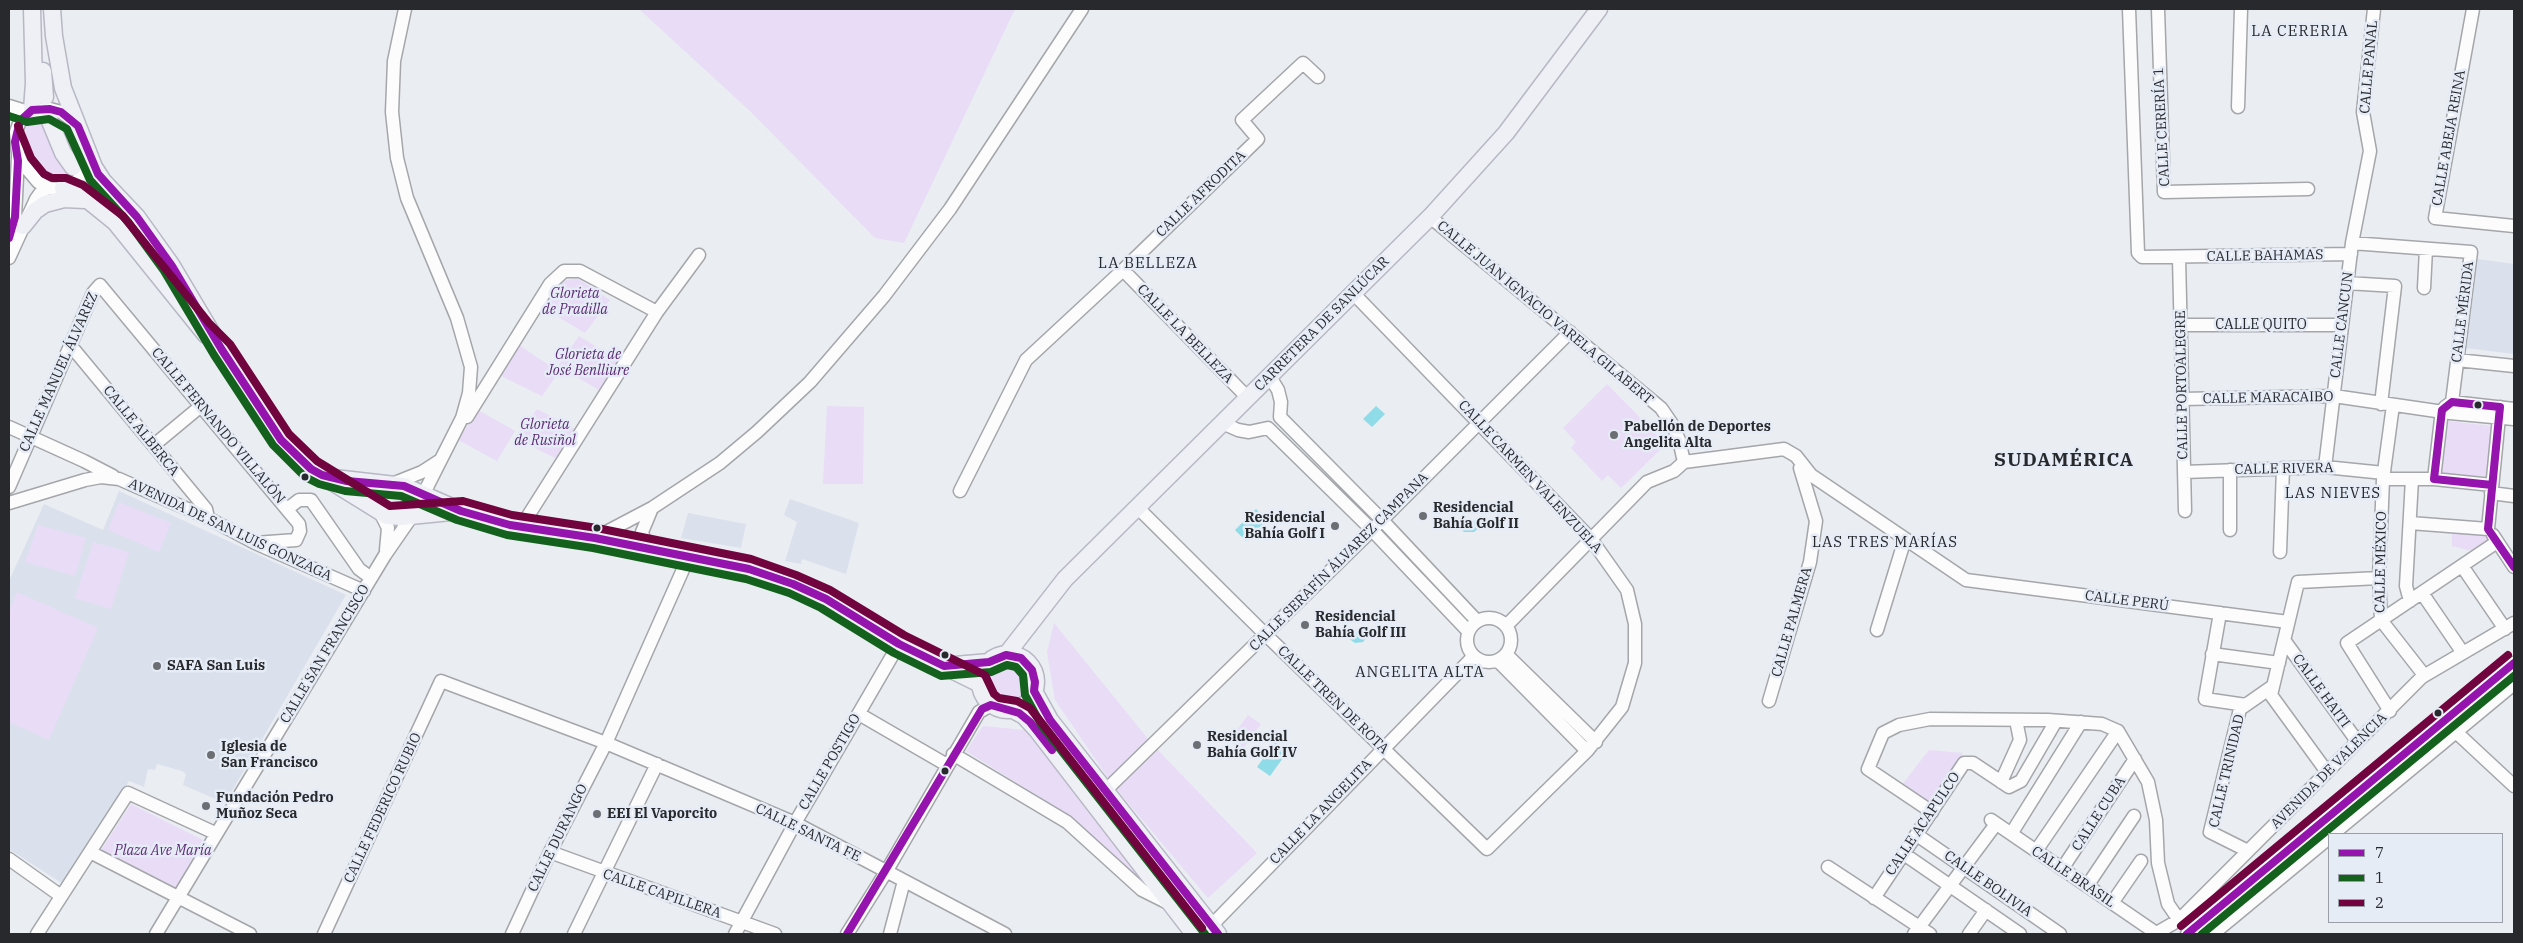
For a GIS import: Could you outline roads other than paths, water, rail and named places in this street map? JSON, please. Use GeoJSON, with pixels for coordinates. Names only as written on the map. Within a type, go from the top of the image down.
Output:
{"type":"FeatureCollection","features":[{"type":"Feature","properties":{"kind":"main road"},"geometry":{"type":"LineString","coordinates":[[30,111],[34,83],[32,9]]}},
{"type":"Feature","properties":{"kind":"main road"},"geometry":{"type":"LineString","coordinates":[[40,9],[45,96]]}},
{"type":"Feature","properties":{"kind":"main road"},"geometry":{"type":"LineString","coordinates":[[52,9],[57,59],[63,88],[87,152],[98,174],[137,218],[172,266],[222,350],[281,440],[300,460],[380,512],[394,517],[461,511]]}},
{"type":"Feature","properties":{"kind":"main road","name":"CARRETERA DE SANLÚCAR"},"geometry":{"type":"LineString","coordinates":[[1006,655],[1030,627],[1065,579],[1430,217],[1506,133],[1599,9]]}},
{"type":"Feature","properties":{"kind":"main road"},"geometry":{"type":"LineString","coordinates":[[49,119],[63,153],[73,167]]}},
{"type":"Feature","properties":{"kind":"main road"},"geometry":{"type":"LineString","coordinates":[[56,188],[89,193],[135,230],[222,350]]}},
{"type":"Feature","properties":{"kind":"main road"},"geometry":{"type":"LineString","coordinates":[[13,231],[35,211],[46,204],[89,193]]}},
{"type":"Feature","properties":{"kind":"main road"},"geometry":{"type":"LineString","coordinates":[[322,475],[347,481],[391,484],[410,488],[461,511],[522,527],[656,549],[749,569],[793,584],[826,599],[899,644],[980,684]]}},
{"type":"Feature","properties":{"kind":"main road"},"geometry":{"type":"LineString","coordinates":[[380,512],[380,494],[391,484]]}},
{"type":"Feature","properties":{"kind":"main road"},"geometry":{"type":"LineString","coordinates":[[412,516],[423,495]]}},
{"type":"Feature","properties":{"kind":"main road"},"geometry":{"type":"LineString","coordinates":[[989,662],[982,673],[980,684],[983,694],[991,704],[1003,710],[1013,710],[1028,702],[1034,691],[1035,682],[1032,670],[1030,627]]}},
{"type":"Feature","properties":{"kind":"main road"},"geometry":{"type":"LineString","coordinates":[[944,666],[989,662],[1006,655],[1021,658],[1032,670]]}},
{"type":"Feature","properties":{"kind":"main road"},"geometry":{"type":"LineString","coordinates":[[1034,691],[1050,720],[1214,930]]}},
{"type":"Feature","properties":{"kind":"main road"},"geometry":{"type":"LineString","coordinates":[[1013,710],[1030,722],[1194,934]]}},
{"type":"Feature","properties":{"kind":"street"},"geometry":{"type":"LineString","coordinates":[[405,9],[394,61],[392,112],[397,158],[408,198],[457,318],[471,366],[469,393],[458,428]]}},
{"type":"Feature","properties":{"kind":"street"},"geometry":{"type":"LineString","coordinates":[[595,538],[652,508],[720,463],[810,382],[884,296],[950,209],[1082,9]]}},
{"type":"Feature","properties":{"kind":"street","name":"CALLE BAHAMAS"},"geometry":{"type":"LineString","coordinates":[[2129,9],[2138,252],[2142,258],[2179,258],[2351,248]]}},
{"type":"Feature","properties":{"kind":"street","name":"CALLE CERERÍA 1"},"geometry":{"type":"LineString","coordinates":[[2158,9],[2164,192],[2308,189]]}},
{"type":"Feature","properties":{"kind":"street"},"geometry":{"type":"LineString","coordinates":[[2238,107],[2241,9]]}},
{"type":"Feature","properties":{"kind":"street","name":"CALLE PANAL"},"geometry":{"type":"LineString","coordinates":[[2351,248],[2370,152],[2363,112],[2374,9]]}},
{"type":"Feature","properties":{"kind":"street","name":"CALLE ABEJA REINA"},"geometry":{"type":"LineString","coordinates":[[2473,9],[2435,218],[2514,226]]}},
{"type":"Feature","properties":{"kind":"street","name":"CALLE AFRODITA"},"geometry":{"type":"LineString","coordinates":[[960,491],[1026,360],[1123,270],[1258,139],[1242,120],[1303,63],[1318,77]]}},
{"type":"Feature","properties":{"kind":"street"},"geometry":{"type":"LineString","coordinates":[[9,106],[30,111],[55,110],[75,122]]}},
{"type":"Feature","properties":{"kind":"street"},"geometry":{"type":"LineString","coordinates":[[9,258],[17,195],[14,142],[19,124],[30,111]]}},
{"type":"Feature","properties":{"kind":"street"},"geometry":{"type":"LineString","coordinates":[[14,142],[31,176],[56,188]]}},
{"type":"Feature","properties":{"kind":"street"},"geometry":{"type":"LineString","coordinates":[[13,231],[41,192],[76,182],[83,173],[87,152]]}},
{"type":"Feature","properties":{"kind":"street","name":"CALLE JUAN IGNACIO VARELA GILABERT"},"geometry":{"type":"LineString","coordinates":[[1430,217],[1660,408],[1676,432],[1684,462]]}},
{"type":"Feature","properties":{"kind":"street","name":"CALLE MÉRIDA"},"geometry":{"type":"LineString","coordinates":[[2351,248],[2471,252],[2452,402]]}},
{"type":"Feature","properties":{"kind":"street","name":"CALLE CANCUN"},"geometry":{"type":"LineString","coordinates":[[2325,467],[2351,248]]}},
{"type":"Feature","properties":{"kind":"street"},"geometry":{"type":"LineString","coordinates":[[2424,288],[2426,249]]}},
{"type":"Feature","properties":{"kind":"street"},"geometry":{"type":"LineString","coordinates":[[522,527],[658,312],[699,255]]}},
{"type":"Feature","properties":{"kind":"street","name":"CALLE PORTOALEGRE"},"geometry":{"type":"LineString","coordinates":[[2179,258],[2185,511]]}},
{"type":"Feature","properties":{"kind":"street","name":"CALLE LA BELLEZA"},"geometry":{"type":"LineString","coordinates":[[1123,270],[1248,398]]}},
{"type":"Feature","properties":{"kind":"street"},"geometry":{"type":"LineString","coordinates":[[423,495],[458,428],[550,284],[564,272],[580,271],[658,312]]}},
{"type":"Feature","properties":{"kind":"street","name":"CALLE MÉXICO"},"geometry":{"type":"LineString","coordinates":[[2347,283],[2395,286],[2387,404],[2379,578],[2381,620],[2424,675]]}},
{"type":"Feature","properties":{"kind":"street","name":"CALLE MANUEL ÁLVAREZ"},"geometry":{"type":"LineString","coordinates":[[9,487],[29,436],[71,346],[93,293],[100,285]]}},
{"type":"Feature","properties":{"kind":"street","name":"CALLE FERNANDO VILLALÓN"},"geometry":{"type":"LineString","coordinates":[[100,285],[299,524],[300,531],[296,540],[255,543]]}},
{"type":"Feature","properties":{"kind":"street","name":"CALLE CARMEN VALENZUELA"},"geometry":{"type":"LineString","coordinates":[[1353,293],[1480,422],[1591,539],[1627,590],[1635,624],[1634,664],[1622,707],[1591,747],[1487,849]]}},
{"type":"Feature","properties":{"kind":"street","name":"CALLE QUITO"},"geometry":{"type":"LineString","coordinates":[[2181,325],[2342,324]]}},
{"type":"Feature","properties":{"kind":"street","name":"CALLE SERAFÍN ÁLVAREZ CAMPANA"},"geometry":{"type":"LineString","coordinates":[[1106,790],[1266,635],[1570,332]]}},
{"type":"Feature","properties":{"kind":"street","name":"CALLE ALBERCA"},"geometry":{"type":"LineString","coordinates":[[71,346],[206,509],[208,518]]}},
{"type":"Feature","properties":{"kind":"street"},"geometry":{"type":"LineString","coordinates":[[2457,360],[2514,366]]}},
{"type":"Feature","properties":{"kind":"street"},"geometry":{"type":"LineString","coordinates":[[471,366],[481,376],[491,377]]}},
{"type":"Feature","properties":{"kind":"street"},"geometry":{"type":"LineString","coordinates":[[1222,423],[1238,430],[1249,432],[1268,428],[1280,417],[1281,402],[1278,390],[1270,376]]}},
{"type":"Feature","properties":{"kind":"street","name":"CALLE MARACAIBO"},"geometry":{"type":"LineString","coordinates":[[2182,399],[2334,396],[2442,410],[2499,412]]}},
{"type":"Feature","properties":{"kind":"street"},"geometry":{"type":"LineString","coordinates":[[2434,480],[2442,410],[2452,402],[2499,412],[2514,419]]}},
{"type":"Feature","properties":{"kind":"street"},"geometry":{"type":"LineString","coordinates":[[154,445],[201,406]]}},
{"type":"Feature","properties":{"kind":"street"},"geometry":{"type":"LineString","coordinates":[[2499,412],[2514,409]]}},
{"type":"Feature","properties":{"kind":"street"},"geometry":{"type":"LineString","coordinates":[[2499,412],[2488,529],[2514,567]]}},
{"type":"Feature","properties":{"kind":"street"},"geometry":{"type":"LineString","coordinates":[[1280,417],[1382,520],[1477,621]]}},
{"type":"Feature","properties":{"kind":"street"},"geometry":{"type":"LineString","coordinates":[[9,427],[119,479]]}},
{"type":"Feature","properties":{"kind":"street"},"geometry":{"type":"LineString","coordinates":[[1268,428],[1372,530],[1468,631]]}},
{"type":"Feature","properties":{"kind":"street"},"geometry":{"type":"LineString","coordinates":[[1506,626],[1647,482],[1674,471],[1684,462],[1784,449],[1796,456],[1811,475],[1905,539],[1877,630]]}},
{"type":"Feature","properties":{"kind":"street","name":"CALLE PALMERA"},"geometry":{"type":"LineString","coordinates":[[1769,701],[1810,562],[1816,521],[1808,488],[1796,456]]}},
{"type":"Feature","properties":{"kind":"street"},"geometry":{"type":"LineString","coordinates":[[391,484],[422,472],[441,459]]}},
{"type":"Feature","properties":{"kind":"street","name":"CALLE RIVERA"},"geometry":{"type":"LineString","coordinates":[[2184,472],[2325,467],[2384,476],[2434,480],[2492,489],[2514,496]]}},
{"type":"Feature","properties":{"kind":"street"},"geometry":{"type":"LineString","coordinates":[[2280,552],[2283,468]]}},
{"type":"Feature","properties":{"kind":"street"},"geometry":{"type":"LineString","coordinates":[[2230,470],[2230,530]]}},
{"type":"Feature","properties":{"kind":"street","name":"AVENIDA DE SAN LUIS GONZAGA"},"geometry":{"type":"LineString","coordinates":[[9,502],[85,480],[101,477],[119,479],[208,518],[255,543],[364,591]]}},
{"type":"Feature","properties":{"kind":"street"},"geometry":{"type":"LineString","coordinates":[[2410,601],[2406,586],[2412,479]]}},
{"type":"Feature","properties":{"kind":"street"},"geometry":{"type":"LineString","coordinates":[[287,509],[299,500],[311,500],[359,569],[371,578]]}},
{"type":"Feature","properties":{"kind":"street","name":"CALLE TREN DE ROTA"},"geometry":{"type":"LineString","coordinates":[[1137,507],[1487,849]]}},
{"type":"Feature","properties":{"kind":"street"},"geometry":{"type":"LineString","coordinates":[[652,508],[643,527],[644,539],[656,549]]}},
{"type":"Feature","properties":{"kind":"street","name":"CALLE SAN FRANCISCO"},"geometry":{"type":"LineString","coordinates":[[380,512],[388,528],[385,554]]}},
{"type":"Feature","properties":{"kind":"street","name":"CALLE SAN FRANCISCO"},"geometry":{"type":"LineString","coordinates":[[156,934],[215,833],[385,554],[412,516]]}},
{"type":"Feature","properties":{"kind":"street"},"geometry":{"type":"LineString","coordinates":[[628,520],[643,527]]}},
{"type":"Feature","properties":{"kind":"street"},"geometry":{"type":"LineString","coordinates":[[2410,523],[2488,529]]}},
{"type":"Feature","properties":{"kind":"street","name":"CALLE PERÚ"},"geometry":{"type":"LineString","coordinates":[[1905,539],[1966,580],[2288,622]]}},
{"type":"Feature","properties":{"kind":"street"},"geometry":{"type":"LineString","coordinates":[[2390,711],[2347,643],[2497,542]]}},
{"type":"Feature","properties":{"kind":"street","name":"CALLE DURANGO"},"geometry":{"type":"LineString","coordinates":[[512,934],[550,852],[606,743],[689,556]]}},
{"type":"Feature","properties":{"kind":"street"},"geometry":{"type":"LineString","coordinates":[[2462,566],[2510,626]]}},
{"type":"Feature","properties":{"kind":"street"},"geometry":{"type":"LineString","coordinates":[[2327,772],[2271,695],[2298,582],[2379,578]]}},
{"type":"Feature","properties":{"kind":"street"},"geometry":{"type":"LineString","coordinates":[[2422,593],[2463,653]]}},
{"type":"Feature","properties":{"kind":"street"},"geometry":{"type":"LineString","coordinates":[[2220,613],[2205,699],[2246,705]]}},
{"type":"Feature","properties":{"kind":"street"},"geometry":{"type":"LineString","coordinates":[[1486,618],[1498,620],[1506,626],[1511,642],[1502,658],[1488,662],[1474,656],[1466,641],[1468,631],[1477,621],[1486,618]]}},
{"type":"Feature","properties":{"kind":"street","name":"AVENIDA DE VALENCIA"},"geometry":{"type":"LineString","coordinates":[[2155,934],[2179,920],[2424,675],[2510,626]]}},
{"type":"Feature","properties":{"kind":"street","name":"CALLE HAITI"},"geometry":{"type":"LineString","coordinates":[[2284,640],[2357,741]]}},
{"type":"Feature","properties":{"kind":"street","name":"CALLE POSTIGO"},"geometry":{"type":"LineString","coordinates":[[735,934],[795,823],[899,644]]}},
{"type":"Feature","properties":{"kind":"street"},"geometry":{"type":"LineString","coordinates":[[2212,654],[2279,663]]}},
{"type":"Feature","properties":{"kind":"street","name":"CALLE LA ANGELITA"},"geometry":{"type":"LineString","coordinates":[[1214,930],[1383,748],[1474,656]]}},
{"type":"Feature","properties":{"kind":"street"},"geometry":{"type":"LineString","coordinates":[[1502,658],[1591,747]]}},
{"type":"Feature","properties":{"kind":"street"},"geometry":{"type":"LineString","coordinates":[[2187,934],[2514,663]]}},
{"type":"Feature","properties":{"kind":"street","name":"CALLE SANTA FE"},"geometry":{"type":"LineString","coordinates":[[441,681],[606,743],[795,823],[885,874],[904,881],[1005,934]]}},
{"type":"Feature","properties":{"kind":"street","name":"CALLE FEDERICO RUBIO"},"geometry":{"type":"LineString","coordinates":[[324,934],[441,681]]}},
{"type":"Feature","properties":{"kind":"street"},"geometry":{"type":"LineString","coordinates":[[2334,833],[2514,684]]}},
{"type":"Feature","properties":{"kind":"street","name":"CALLE TRINIDAD"},"geometry":{"type":"LineString","coordinates":[[2248,851],[2210,832],[2240,709],[2273,686]]}},
{"type":"Feature","properties":{"kind":"street"},"geometry":{"type":"LineString","coordinates":[[847,934],[885,874],[979,712],[991,704]]}},
{"type":"Feature","properties":{"kind":"street"},"geometry":{"type":"LineString","coordinates":[[859,714],[950,759],[1067,822],[1142,890],[1170,904]]}},
{"type":"Feature","properties":{"kind":"street"},"geometry":{"type":"LineString","coordinates":[[1932,812],[1868,768],[1883,733],[1899,725],[1930,719],[2056,721],[2102,724],[2118,731],[2148,782],[2156,820],[2158,863],[2168,904],[2179,920]]}},
{"type":"Feature","properties":{"kind":"street"},"geometry":{"type":"LineString","coordinates":[[2016,720],[2020,740],[2001,782],[2009,787],[2021,781],[2056,721]]}},
{"type":"Feature","properties":{"kind":"street"},"geometry":{"type":"LineString","coordinates":[[2011,834],[2082,722]]}},
{"type":"Feature","properties":{"kind":"street"},"geometry":{"type":"LineString","coordinates":[[2036,851],[2118,731]]}},
{"type":"Feature","properties":{"kind":"street"},"geometry":{"type":"LineString","coordinates":[[2456,732],[2514,786]]}},
{"type":"Feature","properties":{"kind":"street","name":"CALLE CUBA"},"geometry":{"type":"LineString","coordinates":[[2062,869],[2135,759]]}},
{"type":"Feature","properties":{"kind":"street","name":"CALLE ACAPULCO"},"geometry":{"type":"LineString","coordinates":[[1874,898],[1964,763],[1973,763],[2001,782]]}},
{"type":"Feature","properties":{"kind":"street"},"geometry":{"type":"LineString","coordinates":[[574,934],[657,764]]}},
{"type":"Feature","properties":{"kind":"street"},"geometry":{"type":"LineString","coordinates":[[37,934],[128,793],[215,833]]}},
{"type":"Feature","properties":{"kind":"street"},"geometry":{"type":"LineString","coordinates":[[2087,886],[2134,816]]}},
{"type":"Feature","properties":{"kind":"street","name":"CALLE BRASIL"},"geometry":{"type":"LineString","coordinates":[[1964,867],[1993,822],[2155,934]]}},
{"type":"Feature","properties":{"kind":"street","name":"CALLE BOLIVIA"},"geometry":{"type":"LineString","coordinates":[[1917,834],[2060,934]]}},
{"type":"Feature","properties":{"kind":"street"},"geometry":{"type":"LineString","coordinates":[[2213,934],[2328,839]]}},
{"type":"Feature","properties":{"kind":"street"},"geometry":{"type":"LineString","coordinates":[[90,852],[250,934]]}},
{"type":"Feature","properties":{"kind":"street","name":"CALLE CAPILLERA"},"geometry":{"type":"LineString","coordinates":[[550,852],[604,874],[775,934]]}},
{"type":"Feature","properties":{"kind":"street"},"geometry":{"type":"LineString","coordinates":[[1904,854],[2020,934]]}},
{"type":"Feature","properties":{"kind":"street"},"geometry":{"type":"LineString","coordinates":[[9,859],[61,896]]}},
{"type":"Feature","properties":{"kind":"street"},"geometry":{"type":"LineString","coordinates":[[2112,903],[2141,861]]}},
{"type":"Feature","properties":{"kind":"street"},"geometry":{"type":"LineString","coordinates":[[1828,867],[1921,932],[1964,867]]}},
{"type":"Feature","properties":{"kind":"street"},"geometry":{"type":"LineString","coordinates":[[890,934],[904,881]]}},
{"type":"Feature","properties":{"kind":"street"},"geometry":{"type":"LineString","coordinates":[[1969,934],[1986,910]]}},
{"type":"Feature","properties":{"kind":"water"},"geometry":{"type":"Polygon","coordinates":[[[1376,406],[1385,414],[1372,427],[1363,419],[1376,406]]]}},
{"type":"Feature","properties":{"kind":"water","name":"Residencial Bahía Golf I"},"geometry":{"type":"Polygon","coordinates":[[[1256,509],[1267,520],[1246,541],[1235,530],[1256,509]]]}},
{"type":"Feature","properties":{"kind":"water"},"geometry":{"type":"Polygon","coordinates":[[[1460,518],[1467,522],[1477,520],[1479,528],[1474,532],[1464,532],[1456,525],[1457,520],[1460,518]]]}},
{"type":"Feature","properties":{"kind":"water"},"geometry":{"type":"Polygon","coordinates":[[[1346,629],[1357,632],[1364,630],[1367,637],[1363,642],[1355,643],[1345,636],[1346,629]]]}},
{"type":"Feature","properties":{"kind":"water"},"geometry":{"type":"Polygon","coordinates":[[[1275,742],[1288,751],[1270,776],[1257,767],[1275,742]]]}},
{"type":"Feature","properties":{"kind":"place","name":"Pabellón de Deportes Angelita Alta"},"geometry":{"type":"Point","coordinates":[1614,435]}},
{"type":"Feature","properties":{"kind":"place","name":"Residencial Bahía Golf II"},"geometry":{"type":"Point","coordinates":[1423,516]}},
{"type":"Feature","properties":{"kind":"place","name":"Residencial Bahía Golf I"},"geometry":{"type":"Point","coordinates":[1335,526]}},
{"type":"Feature","properties":{"kind":"place","name":"Residencial Bahía Golf III"},"geometry":{"type":"Point","coordinates":[1305,625]}},
{"type":"Feature","properties":{"kind":"place","name":"SAFA San Luis"},"geometry":{"type":"Point","coordinates":[157,666]}},
{"type":"Feature","properties":{"kind":"place","name":"Residencial Bahía Golf IV"},"geometry":{"type":"Point","coordinates":[1197,745]}},
{"type":"Feature","properties":{"kind":"place","name":"Iglesia de San Francisco"},"geometry":{"type":"Point","coordinates":[211,755]}},
{"type":"Feature","properties":{"kind":"place","name":"Fundación Pedro Muñoz Seca"},"geometry":{"type":"Point","coordinates":[206,806]}},
{"type":"Feature","properties":{"kind":"place","name":"EEI El Vaporcito"},"geometry":{"type":"Point","coordinates":[597,814]}},
{"type":"Feature","properties":{"kind":"district","name":"LA CERERIA"},"geometry":{"type":"Point","coordinates":[2300,32]}},
{"type":"Feature","properties":{"kind":"district","name":"LA BELLEZA"},"geometry":{"type":"Point","coordinates":[1148,264]}},
{"type":"Feature","properties":{"kind":"district","name":"SUDAMÉRICA"},"geometry":{"type":"Point","coordinates":[2064,461]}},
{"type":"Feature","properties":{"kind":"district","name":"LAS NIEVES"},"geometry":{"type":"Point","coordinates":[2333,494]}},
{"type":"Feature","properties":{"kind":"district","name":"LAS TRES MARÍAS"},"geometry":{"type":"Point","coordinates":[1885,543]}},
{"type":"Feature","properties":{"kind":"district","name":"ANGELITA ALTA"},"geometry":{"type":"Point","coordinates":[1420,673]}},
{"type":"Feature","properties":{"kind":"park label","name":"Glorieta de Pradilla"},"geometry":{"type":"Point","coordinates":[575,302]}},
{"type":"Feature","properties":{"kind":"park label","name":"Glorieta de José Benlliure"},"geometry":{"type":"Point","coordinates":[588,364]}},
{"type":"Feature","properties":{"kind":"park label","name":"Glorieta de Rusiñol"},"geometry":{"type":"Point","coordinates":[545,434]}},
{"type":"Feature","properties":{"kind":"park label","name":"Plaza Ave María"},"geometry":{"type":"Point","coordinates":[163,851]}}]}
